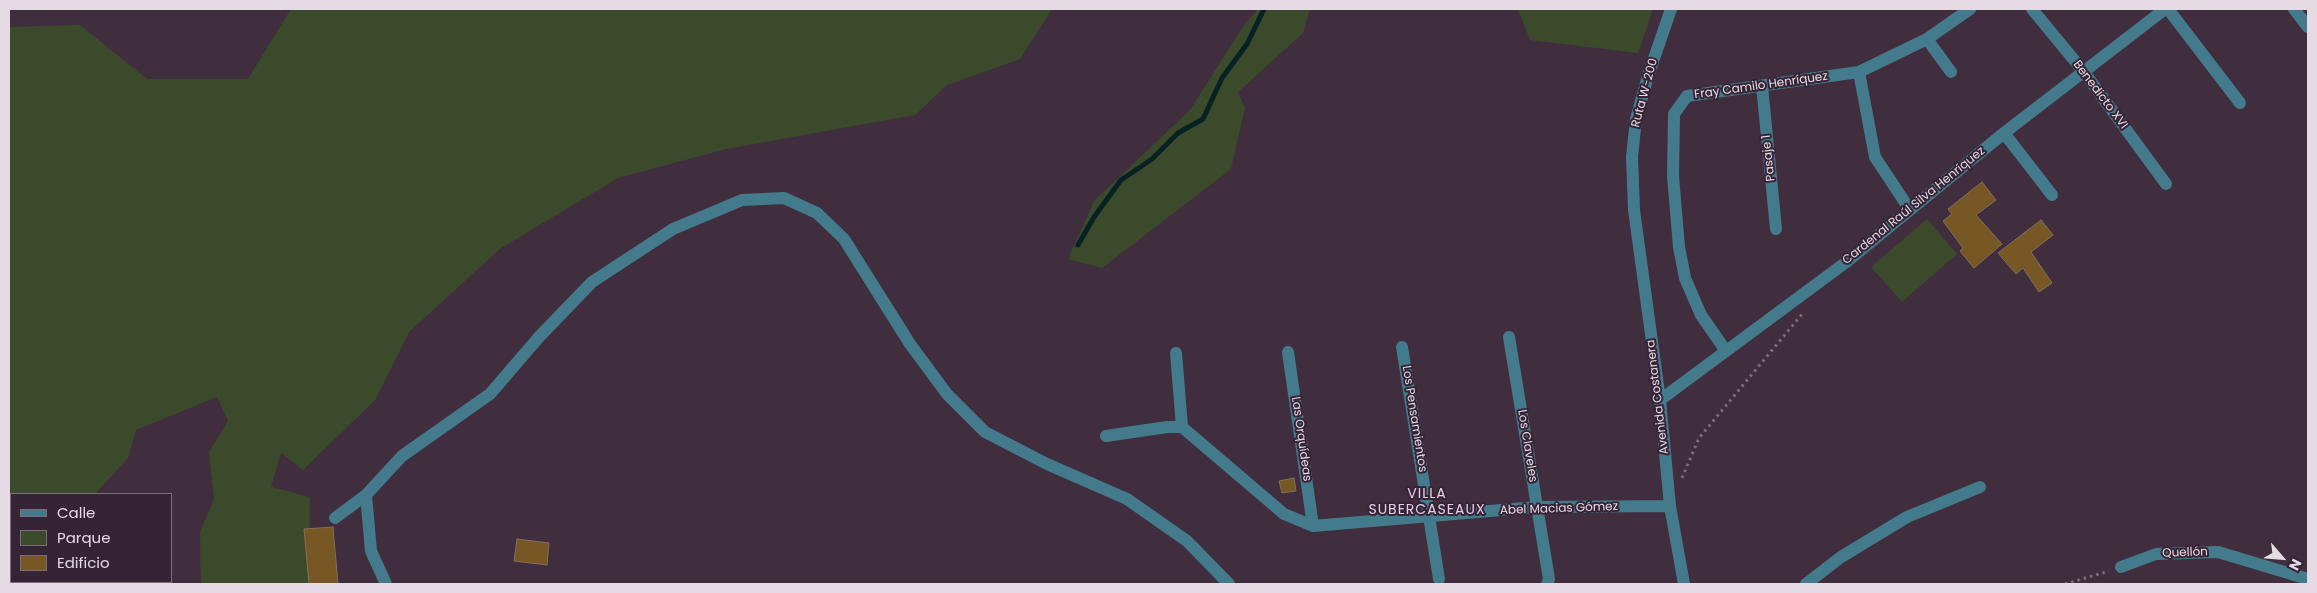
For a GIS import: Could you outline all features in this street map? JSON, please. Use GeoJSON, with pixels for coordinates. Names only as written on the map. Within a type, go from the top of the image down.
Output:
{"type":"FeatureCollection","features":[{"type":"Feature","properties":{"kind":"street","name":"Ruta W-200"},"geometry":{"type":"LineString","coordinates":[[1634,210],[1632,157],[1636,119],[1648,76],[1671,9]]}},
{"type":"Feature","properties":{"kind":"street","name":"Fray Camilo Henríquez"},"geometry":{"type":"LineString","coordinates":[[1726,351],[1701,315],[1685,278],[1679,246],[1673,176],[1674,114],[1687,96],[1859,72],[1927,39],[1970,9]]}},
{"type":"Feature","properties":{"kind":"street","name":"Benedicto XVI"},"geometry":{"type":"LineString","coordinates":[[2032,9],[2084,72],[2166,184]]}},
{"type":"Feature","properties":{"kind":"street"},"geometry":{"type":"LineString","coordinates":[[2167,9],[2240,103]]}},
{"type":"Feature","properties":{"kind":"street","name":"Cardenal Raúl Silva Henríquez"},"geometry":{"type":"LineString","coordinates":[[1660,400],[1845,263],[2004,133],[2167,9]]}},
{"type":"Feature","properties":{"kind":"street"},"geometry":{"type":"LineString","coordinates":[[2294,9],[2308,27]]}},
{"type":"Feature","properties":{"kind":"street"},"geometry":{"type":"LineString","coordinates":[[1927,39],[1951,72]]}},
{"type":"Feature","properties":{"kind":"street"},"geometry":{"type":"LineString","coordinates":[[1859,72],[1876,158],[1910,210]]}},
{"type":"Feature","properties":{"kind":"street","name":"Pasaje 1"},"geometry":{"type":"LineString","coordinates":[[1762,86],[1776,229]]}},
{"type":"Feature","properties":{"kind":"street"},"geometry":{"type":"LineString","coordinates":[[2004,133],[2052,195]]}},
{"type":"Feature","properties":{"kind":"street"},"geometry":{"type":"LineString","coordinates":[[334,518],[366,495],[402,456],[490,394],[539,337],[592,282],[673,229],[742,200],[784,198],[817,213],[844,239],[947,394],[985,432],[1047,464],[1127,499],[1187,541],[1229,584]]}},
{"type":"Feature","properties":{"kind":"street","name":"Avenida Costanera"},"geometry":{"type":"LineString","coordinates":[[1634,210],[1660,400],[1670,506],[1684,584]]}},
{"type":"Feature","properties":{"kind":"street","name":"Los Claveles"},"geometry":{"type":"LineString","coordinates":[[1509,337],[1549,579],[1547,584]]}},
{"type":"Feature","properties":{"kind":"street","name":"Los Pensamientos"},"geometry":{"type":"LineString","coordinates":[[1402,347],[1439,579]]}},
{"type":"Feature","properties":{"kind":"street","name":"Las Orquídeas"},"geometry":{"type":"LineString","coordinates":[[1288,352],[1313,526]]}},
{"type":"Feature","properties":{"kind":"street"},"geometry":{"type":"LineString","coordinates":[[1106,436],[1167,427],[1182,427],[1176,353]]}},
{"type":"Feature","properties":{"kind":"street","name":"Abel Macias Gómez"},"geometry":{"type":"LineString","coordinates":[[1182,427],[1284,514],[1313,526],[1537,507],[1670,506]]}},
{"type":"Feature","properties":{"kind":"street"},"geometry":{"type":"LineString","coordinates":[[1806,584],[1841,558],[1907,517],[1980,488]]}},
{"type":"Feature","properties":{"kind":"street"},"geometry":{"type":"LineString","coordinates":[[366,495],[371,551],[386,584]]}},
{"type":"Feature","properties":{"kind":"street","name":"Quellón"},"geometry":{"type":"LineString","coordinates":[[2121,567],[2156,554],[2218,552],[2308,579]]}},
{"type":"Feature","properties":{"kind":"path"},"geometry":{"type":"LineString","coordinates":[[1681,481],[1699,438],[1807,309]]}},
{"type":"Feature","properties":{"kind":"path"},"geometry":{"type":"LineString","coordinates":[[2065,584],[2121,567]]}},
{"type":"Feature","properties":{"kind":"green space"},"geometry":{"type":"Polygon","coordinates":[[[291,9],[1052,9],[1020,59],[947,85],[915,115],[726,149],[618,178],[501,248],[409,332],[375,400],[303,470],[281,453],[271,487],[310,497],[310,537],[330,584],[201,584],[200,532],[214,499],[209,452],[228,421],[217,397],[136,430],[128,458],[96,493],[10,493],[10,583],[34,583],[9,584],[9,27],[80,25],[147,79],[248,79],[291,9]]]}},
{"type":"Feature","properties":{"kind":"green space"},"geometry":{"type":"Polygon","coordinates":[[[1258,9],[1310,9],[1303,33],[1238,92],[1245,108],[1231,169],[1102,268],[1068,259],[1094,201],[1190,110],[1244,25],[1258,9]]]}},
{"type":"Feature","properties":{"kind":"green space"},"geometry":{"type":"Polygon","coordinates":[[[1518,9],[1653,9],[1638,53],[1530,40],[1518,9]]]}},
{"type":"Feature","properties":{"kind":"green space"},"geometry":{"type":"Polygon","coordinates":[[[1927,219],[1957,254],[1902,302],[1871,267],[1927,219]]]}},
{"type":"Feature","properties":{"kind":"building"},"geometry":{"type":"Polygon","coordinates":[[[1982,182],[1996,200],[1976,215],[2002,244],[1974,268],[1960,251],[1963,248],[1943,221],[1952,214],[1948,209],[1982,182]]]}},
{"type":"Feature","properties":{"kind":"building"},"geometry":{"type":"Polygon","coordinates":[[[2041,220],[2053,235],[2031,252],[2052,283],[2039,292],[2023,268],[2016,274],[1998,253],[2041,220]]]}},
{"type":"Feature","properties":{"kind":"building"},"geometry":{"type":"Polygon","coordinates":[[[1294,478],[1296,491],[1282,493],[1279,481],[1294,478]]]}},
{"type":"Feature","properties":{"kind":"building"},"geometry":{"type":"Polygon","coordinates":[[[333,527],[338,584],[309,584],[304,529],[333,527]]]}},
{"type":"Feature","properties":{"kind":"building"},"geometry":{"type":"Polygon","coordinates":[[[517,539],[549,543],[547,565],[514,561],[517,539]]]}},
{"type":"Feature","properties":{"kind":"waterway"},"geometry":{"type":"LineString","coordinates":[[1078,245],[1094,217],[1121,180],[1152,159],[1178,133],[1203,119],[1222,78],[1247,44],[1264,9]]}},
{"type":"Feature","properties":{"kind":"district","name":"VILLA SUBERCASEAUX"},"geometry":{"type":"Point","coordinates":[1427,502]}}]}
